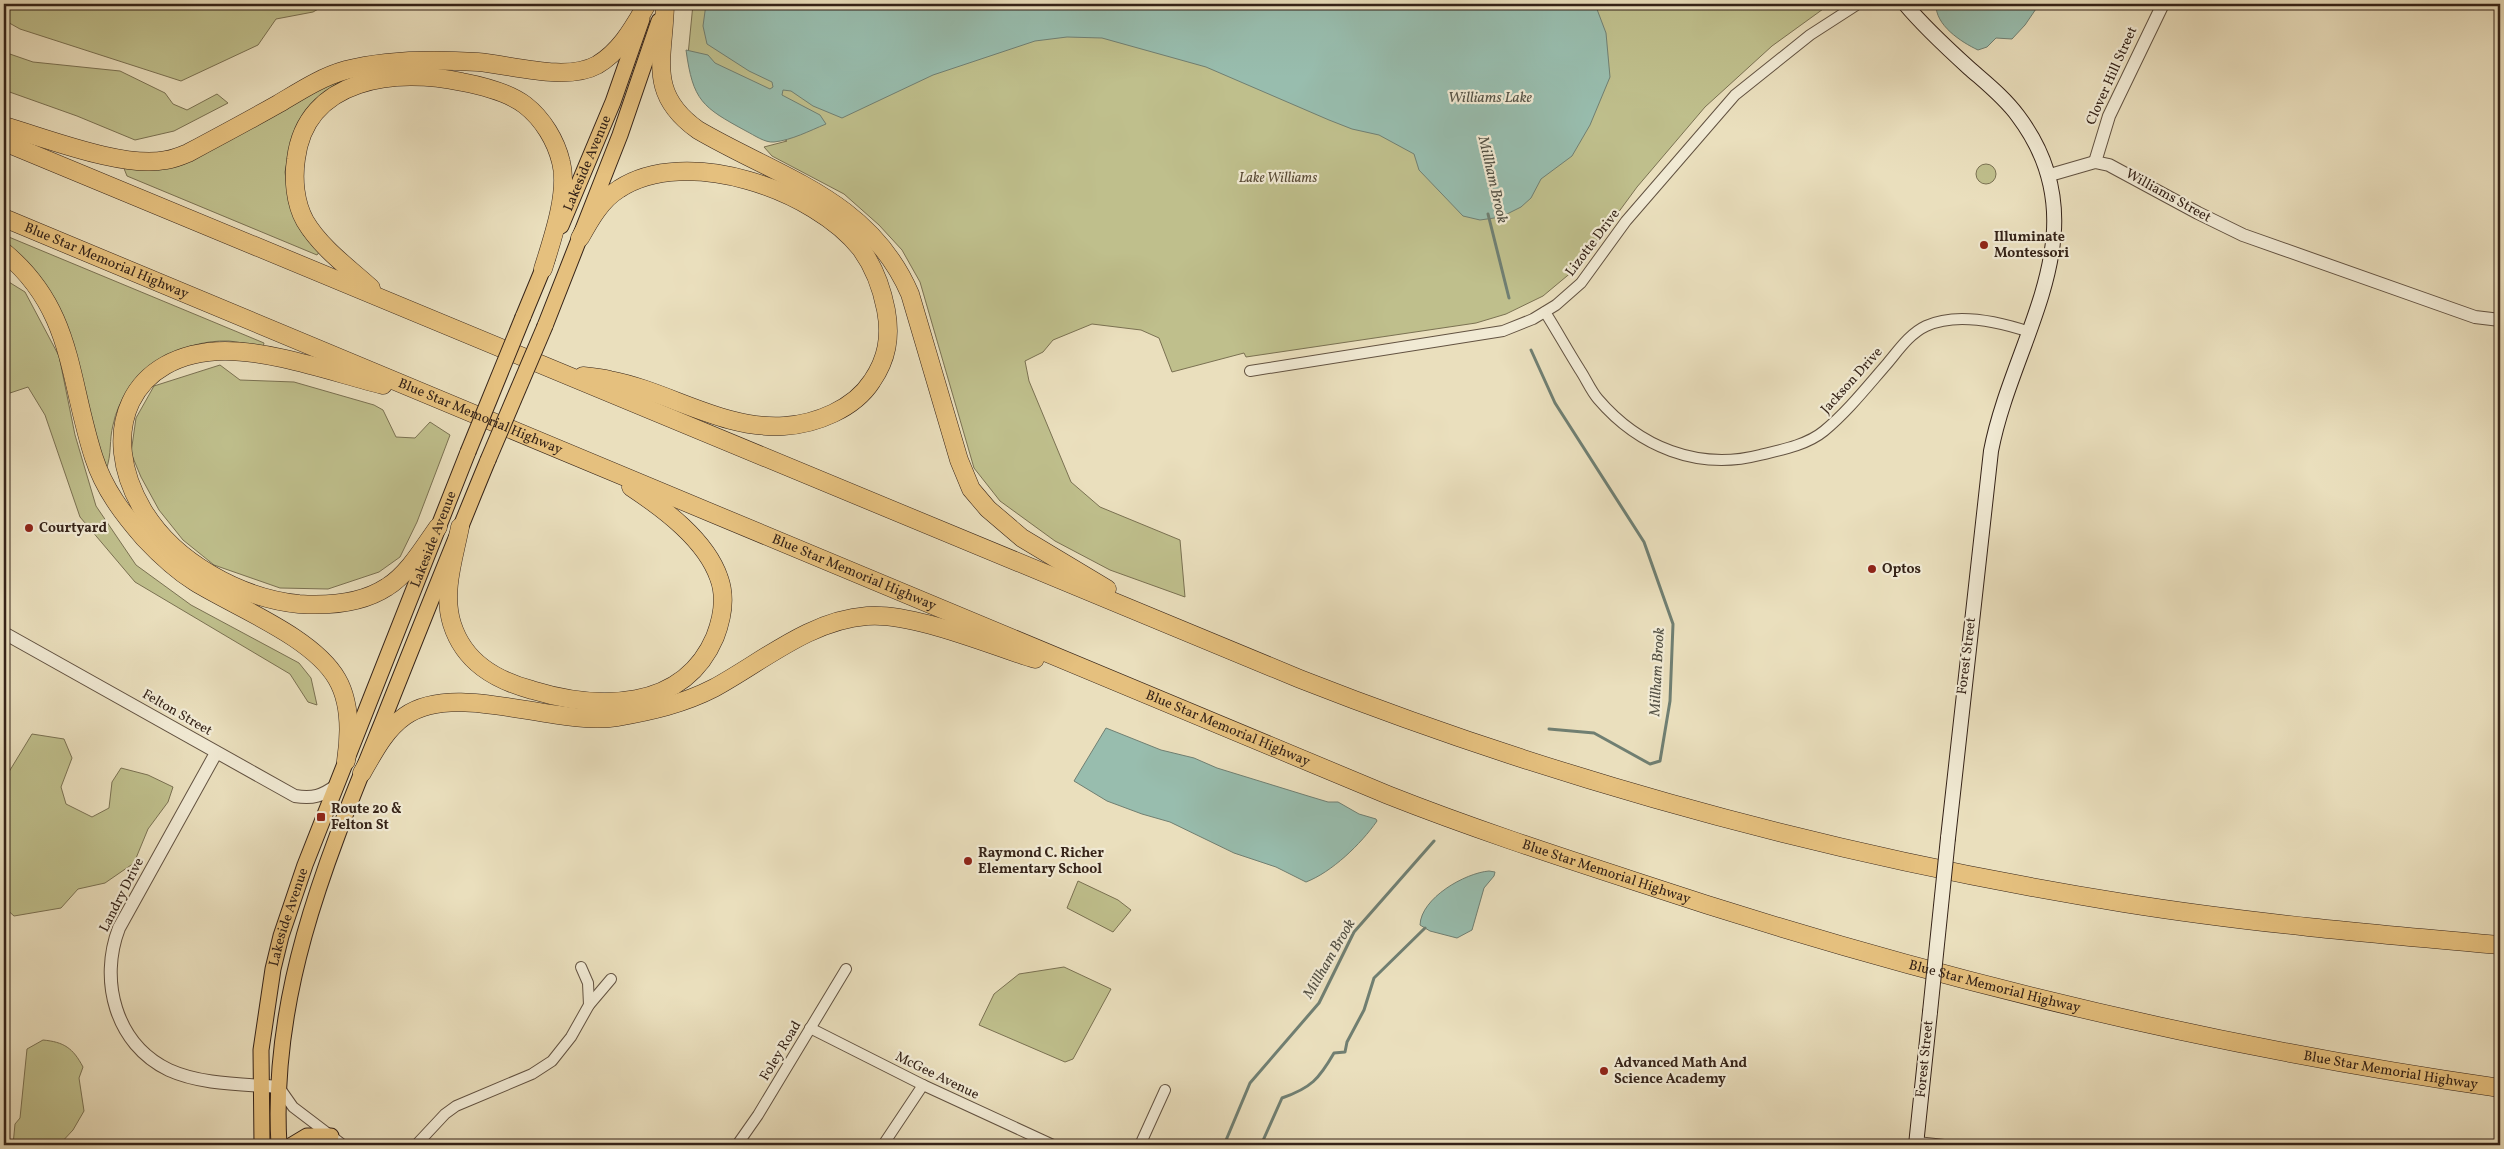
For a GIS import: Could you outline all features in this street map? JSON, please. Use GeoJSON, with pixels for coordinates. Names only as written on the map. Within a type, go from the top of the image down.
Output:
{"type":"FeatureCollection","features":[{"type":"Feature","properties":{"kind":"highway"},"geometry":{"type":"LineString","coordinates":[[4,126],[113,157],[142,161],[165,160],[188,153],[318,81],[356,68],[389,63],[423,61],[478,62],[547,71],[587,69],[598,64],[616,50],[647,4]]}},
{"type":"Feature","properties":{"kind":"highway"},"geometry":{"type":"LineString","coordinates":[[664,4],[661,56],[662,83],[672,107],[684,120],[713,139],[840,206],[872,234],[900,272],[910,294],[959,460],[969,485],[979,500],[1004,524],[1035,547],[1170,625]]}},
{"type":"Feature","properties":{"kind":"highway"},"geometry":{"type":"LineString","coordinates":[[379,296],[310,228],[297,200],[295,172],[301,138],[316,112],[345,89],[384,78],[434,77],[482,87],[517,100],[543,124],[559,153],[563,173],[558,216],[543,269]]}},
{"type":"Feature","properties":{"kind":"highway"},"geometry":{"type":"LineString","coordinates":[[4,142],[1300,679],[1426,726],[1627,790],[1801,837],[1971,875],[2132,904],[2308,928],[2500,945]]}},
{"type":"Feature","properties":{"kind":"highway"},"geometry":{"type":"LineString","coordinates":[[562,374],[611,380],[747,424],[785,426],[825,417],[843,408],[858,397],[879,371],[886,355],[889,337],[888,318],[881,290],[871,264],[860,249],[846,234],[812,210],[776,191],[743,179],[700,171],[663,173],[638,179],[610,195],[596,212],[580,238]]}},
{"type":"Feature","properties":{"kind":"highway","name":"Blue Star Memorial Highway"},"geometry":{"type":"LineString","coordinates":[[4,218],[1388,795],[1491,834],[1712,907],[1914,967],[2041,999],[2236,1042],[2500,1088]]}},
{"type":"Feature","properties":{"kind":"highway"},"geometry":{"type":"LineString","coordinates":[[4,252],[26,272],[52,309],[68,352],[94,459],[118,506],[160,555],[180,572],[303,644],[329,668],[340,685],[344,698],[349,734],[346,761]]}},
{"type":"Feature","properties":{"kind":"highway"},"geometry":{"type":"LineString","coordinates":[[438,527],[396,580],[368,597],[333,604],[306,604],[276,600],[242,591],[226,584],[193,562],[170,542],[147,516],[127,476],[123,445],[124,420],[133,395],[150,375],[174,361],[191,356],[224,351],[275,358],[406,391],[460,407]]}},
{"type":"Feature","properties":{"kind":"highway"},"geometry":{"type":"LineString","coordinates":[[460,527],[448,596],[452,623],[460,643],[471,658],[488,672],[507,683],[547,695],[587,702],[630,700],[652,695],[672,687],[696,667],[713,640],[722,612],[723,596],[720,579],[708,556],[671,517],[630,486],[588,461]]}},
{"type":"Feature","properties":{"kind":"highway"},"geometry":{"type":"LineString","coordinates":[[362,773],[377,746],[392,727],[405,715],[429,705],[472,703],[588,719],[613,718],[656,710],[700,695],[788,643],[841,622],[866,616],[901,619],[951,632],[1206,719]]}},
{"type":"Feature","properties":{"kind":"main road","name":"Lakeside Avenue"},"geometry":{"type":"LineString","coordinates":[[262,1145],[260,1086],[263,1034],[277,953],[305,865],[468,452],[613,102],[647,4]]}},
{"type":"Feature","properties":{"kind":"main road","name":"Lakeside Avenue"},"geometry":{"type":"LineString","coordinates":[[279,1145],[279,1087],[288,1000],[295,963],[318,887],[460,527],[580,238],[642,76],[664,4]]}},
{"type":"Feature","properties":{"kind":"main road"},"geometry":{"type":"LineString","coordinates":[[1905,4],[1937,38],[2006,102],[2028,131],[2050,175]]}},
{"type":"Feature","properties":{"kind":"main road","name":"Forest Street"},"geometry":{"type":"LineString","coordinates":[[1917,1144],[1948,838],[1991,451],[1999,417],[2044,293],[2052,257],[2053,209],[2050,175]]}},
{"type":"Feature","properties":{"kind":"main road"},"geometry":{"type":"LineString","coordinates":[[292,1145],[307,1136],[337,1141]]}},
{"type":"Feature","properties":{"kind":"street","name":"Lizotte Drive"},"geometry":{"type":"LineString","coordinates":[[1250,371],[1503,331],[1545,312],[1581,284],[1626,221],[1735,95],[1810,35],[1858,4]]}},
{"type":"Feature","properties":{"kind":"street","name":"Clover Hill Street"},"geometry":{"type":"LineString","coordinates":[[2095,162],[2104,130],[2114,105],[2163,4]]}},
{"type":"Feature","properties":{"kind":"street"},"geometry":{"type":"LineString","coordinates":[[2050,175],[2095,162]]}},
{"type":"Feature","properties":{"kind":"street","name":"Williams Street"},"geometry":{"type":"LineString","coordinates":[[2095,162],[2109,165],[2130,175],[2198,213],[2256,240],[2331,264],[2475,317],[2500,320]]}},
{"type":"Feature","properties":{"kind":"street","name":"Jackson Drive"},"geometry":{"type":"LineString","coordinates":[[1545,312],[1597,398],[1620,422],[1641,438],[1668,450],[1690,457],[1718,460],[1749,458],[1787,448],[1822,433],[1845,412],[1908,340],[1925,327],[1943,320],[1962,320],[2010,325],[2030,332]]}},
{"type":"Feature","properties":{"kind":"street","name":"Felton Street"},"geometry":{"type":"LineString","coordinates":[[4,633],[295,796],[309,798],[323,795],[337,784]]}},
{"type":"Feature","properties":{"kind":"street","name":"Landry Drive"},"geometry":{"type":"LineString","coordinates":[[216,753],[119,928],[111,958],[110,983],[117,1014],[130,1037],[142,1051],[162,1065],[195,1078],[279,1087]]}},
{"type":"Feature","properties":{"kind":"street"},"geometry":{"type":"LineString","coordinates":[[580,967],[588,983],[589,1005]]}},
{"type":"Feature","properties":{"kind":"street","name":"Foley Road"},"geometry":{"type":"LineString","coordinates":[[737,1145],[846,969]]}},
{"type":"Feature","properties":{"kind":"street"},"geometry":{"type":"LineString","coordinates":[[416,1145],[445,1114],[456,1106],[532,1074],[552,1061],[571,1037],[589,1005],[611,979]]}},
{"type":"Feature","properties":{"kind":"street","name":"McGee Avenue"},"geometry":{"type":"LineString","coordinates":[[810,1028],[922,1086],[1053,1145]]}},
{"type":"Feature","properties":{"kind":"street"},"geometry":{"type":"LineString","coordinates":[[884,1145],[922,1086]]}},
{"type":"Feature","properties":{"kind":"street"},"geometry":{"type":"LineString","coordinates":[[279,1087],[293,1107],[337,1141]]}},
{"type":"Feature","properties":{"kind":"street"},"geometry":{"type":"LineString","coordinates":[[1140,1145],[1165,1090]]}},
{"type":"Feature","properties":{"kind":"street"},"geometry":{"type":"LineString","coordinates":[[1917,1144],[1944,1145]]}},
{"type":"Feature","properties":{"kind":"green space"},"geometry":{"type":"Polygon","coordinates":[[[4,4],[327,4],[313,12],[276,19],[258,45],[181,81],[20,29],[4,20],[4,4]]]}},
{"type":"Feature","properties":{"kind":"green space","name":"Lake Williams"},"geometry":{"type":"Polygon","coordinates":[[[693,4],[1830,4],[1772,46],[1705,107],[1637,187],[1579,266],[1543,296],[1506,314],[1476,323],[1246,357],[1244,353],[1172,372],[1159,338],[1141,330],[1092,324],[1053,340],[1043,352],[1025,361],[1029,381],[1071,482],[1100,507],[1180,540],[1185,597],[1110,570],[1055,541],[1000,501],[974,468],[920,282],[902,250],[879,225],[844,194],[772,156],[764,147],[787,141],[721,107],[688,55],[693,4]]]}},
{"type":"Feature","properties":{"kind":"green space"},"geometry":{"type":"Polygon","coordinates":[[[4,52],[33,62],[120,71],[165,93],[173,104],[187,110],[217,94],[228,103],[174,131],[135,140],[77,116],[4,90],[4,52]]]}},
{"type":"Feature","properties":{"kind":"green space"},"geometry":{"type":"Polygon","coordinates":[[[343,81],[291,143],[285,172],[289,203],[304,236],[320,251],[317,255],[127,176],[123,166],[138,168],[334,83],[343,81]]]}},
{"type":"Feature","properties":{"kind":"green space"},"geometry":{"type":"Polygon","coordinates":[[[1986,164],[1993,167],[1996,174],[1993,181],[1986,184],[1979,181],[1976,174],[1979,167],[1986,164]]]}},
{"type":"Feature","properties":{"kind":"green space"},"geometry":{"type":"Polygon","coordinates":[[[4,235],[264,343],[263,347],[229,341],[210,342],[191,346],[173,353],[156,363],[141,375],[128,390],[119,407],[113,425],[106,470],[96,439],[82,377],[63,318],[49,290],[30,266],[4,245],[4,235]]]}},
{"type":"Feature","properties":{"kind":"green space"},"geometry":{"type":"Polygon","coordinates":[[[4,279],[25,292],[59,356],[75,435],[96,506],[136,565],[191,605],[299,663],[311,678],[317,705],[308,702],[290,674],[135,582],[80,517],[45,415],[28,387],[4,395],[4,279]]]}},
{"type":"Feature","properties":{"kind":"green space"},"geometry":{"type":"Polygon","coordinates":[[[220,365],[240,380],[294,382],[374,405],[383,410],[396,437],[415,438],[430,422],[450,435],[417,522],[400,557],[379,572],[328,589],[280,588],[214,565],[183,540],[159,510],[141,477],[131,453],[136,418],[154,386],[220,365]]]}},
{"type":"Feature","properties":{"kind":"green space"},"geometry":{"type":"Polygon","coordinates":[[[32,734],[64,739],[72,758],[61,787],[66,804],[92,817],[109,808],[112,782],[121,768],[148,775],[173,787],[168,802],[148,829],[134,863],[105,883],[78,889],[61,908],[14,916],[4,907],[4,780],[32,734]]]}},
{"type":"Feature","properties":{"kind":"green space"},"geometry":{"type":"Polygon","coordinates":[[[1078,881],[1118,900],[1131,910],[1113,932],[1067,908],[1078,881]]]}},
{"type":"Feature","properties":{"kind":"green space"},"geometry":{"type":"Polygon","coordinates":[[[1064,967],[1111,989],[1073,1059],[1065,1062],[979,1025],[994,994],[1019,974],[1064,967]]]}},
{"type":"Feature","properties":{"kind":"green space"},"geometry":{"type":"Polygon","coordinates":[[[43,1040],[62,1044],[79,1060],[83,1067],[79,1078],[84,1111],[73,1130],[59,1145],[13,1145],[15,1124],[20,1118],[27,1049],[43,1040]]]}},
{"type":"Feature","properties":{"kind":"water","name":"Williams Lake"},"geometry":{"type":"Polygon","coordinates":[[[706,4],[1595,4],[1606,33],[1610,77],[1590,125],[1572,156],[1541,179],[1531,198],[1521,207],[1501,217],[1480,220],[1463,216],[1419,170],[1414,154],[1379,135],[1352,129],[1329,120],[1206,67],[1102,38],[1067,37],[1035,41],[933,75],[842,118],[813,106],[791,91],[783,90],[782,95],[820,115],[826,124],[787,139],[774,142],[767,141],[756,137],[719,115],[702,101],[696,92],[686,50],[708,55],[715,63],[770,89],[773,87],[772,82],[749,71],[707,44],[703,26],[706,4]]]}},
{"type":"Feature","properties":{"kind":"water"},"geometry":{"type":"Polygon","coordinates":[[[1936,4],[2036,4],[2038,6],[2025,25],[2012,39],[1996,38],[1987,47],[1978,50],[1964,42],[1944,26],[1937,12],[1936,4]]]}},
{"type":"Feature","properties":{"kind":"water"},"geometry":{"type":"Polygon","coordinates":[[[1106,728],[1161,750],[1194,758],[1217,768],[1328,802],[1338,802],[1359,814],[1376,819],[1377,821],[1363,839],[1336,864],[1306,882],[1276,867],[1234,853],[1170,822],[1107,801],[1074,781],[1106,728]]]}},
{"type":"Feature","properties":{"kind":"water"},"geometry":{"type":"Polygon","coordinates":[[[1489,871],[1495,872],[1494,876],[1484,888],[1472,930],[1457,938],[1430,931],[1420,925],[1422,915],[1428,905],[1446,889],[1468,876],[1489,871]]]}},
{"type":"Feature","properties":{"kind":"waterway","name":"Millham Brook"},"geometry":{"type":"LineString","coordinates":[[1488,214],[1509,298]]}},
{"type":"Feature","properties":{"kind":"waterway","name":"Millham Brook"},"geometry":{"type":"LineString","coordinates":[[1531,350],[1555,403],[1644,542],[1673,624],[1670,701],[1660,761],[1650,764],[1594,733],[1549,729]]}},
{"type":"Feature","properties":{"kind":"waterway","name":"Millham Brook"},"geometry":{"type":"LineString","coordinates":[[1224,1145],[1250,1083],[1319,1003],[1354,932],[1434,841]]}},
{"type":"Feature","properties":{"kind":"waterway"},"geometry":{"type":"LineString","coordinates":[[1261,1145],[1282,1098],[1313,1082],[1324,1070],[1334,1053],[1345,1052],[1347,1042],[1364,1010],[1374,978],[1425,928]]}},
{"type":"Feature","properties":{"kind":"place","name":"Illuminate Montessori"},"geometry":{"type":"Point","coordinates":[1984,245]}},
{"type":"Feature","properties":{"kind":"place","name":"Courtyard"},"geometry":{"type":"Point","coordinates":[29,528]}},
{"type":"Feature","properties":{"kind":"place","name":"Optos"},"geometry":{"type":"Point","coordinates":[1872,569]}},
{"type":"Feature","properties":{"kind":"place","name":"Route 20 & Felton St"},"geometry":{"type":"Point","coordinates":[321,817]}},
{"type":"Feature","properties":{"kind":"place","name":"Raymond C. Richer Elementary School"},"geometry":{"type":"Point","coordinates":[968,861]}},
{"type":"Feature","properties":{"kind":"place","name":"Advanced Math And Science Academy"},"geometry":{"type":"Point","coordinates":[1604,1071]}}]}
